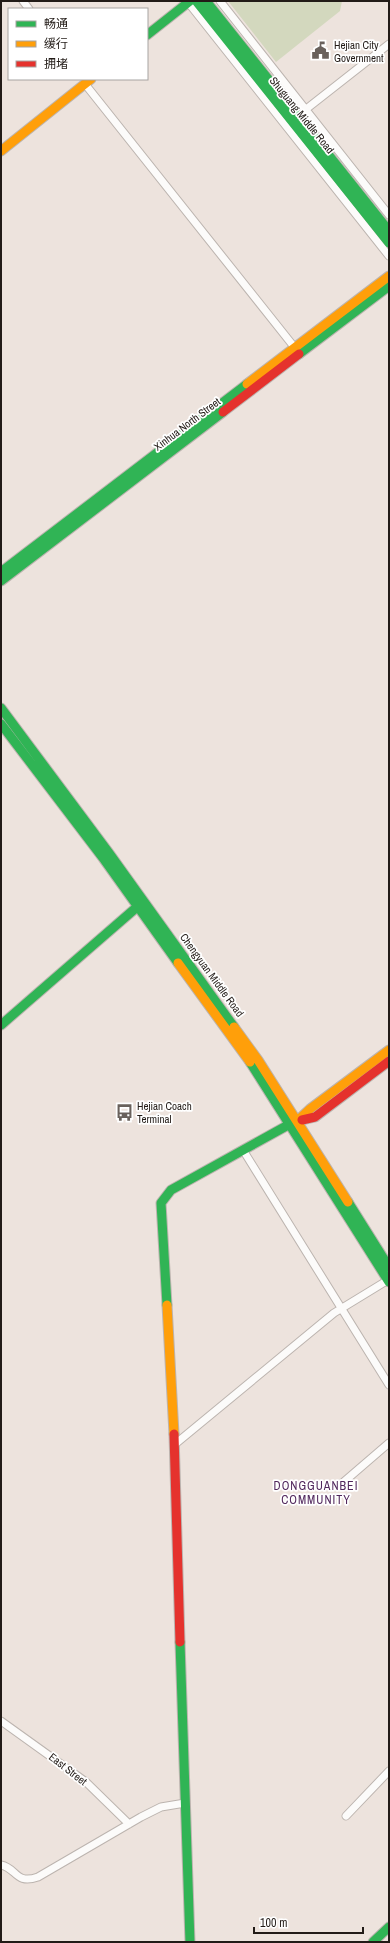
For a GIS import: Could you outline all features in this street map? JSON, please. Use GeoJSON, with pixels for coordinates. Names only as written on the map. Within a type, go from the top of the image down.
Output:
{"type":"FeatureCollection","features":[{"type":"Feature","properties":{"kind":"main road","name":"Shuguang Middle Road"},"geometry":{"type":"LineString","coordinates":[[188,1],[389,243]]}},
{"type":"Feature","properties":{"kind":"main road"},"geometry":{"type":"LineString","coordinates":[[148,26],[188,1]]}},
{"type":"Feature","properties":{"kind":"main road"},"geometry":{"type":"LineString","coordinates":[[148,34],[188,1]]}},
{"type":"Feature","properties":{"kind":"main road","name":"Shuguang Middle Road"},"geometry":{"type":"LineString","coordinates":[[206,1],[389,231]]}},
{"type":"Feature","properties":{"kind":"main road"},"geometry":{"type":"LineString","coordinates":[[1,143],[86,81]]}},
{"type":"Feature","properties":{"kind":"main road"},"geometry":{"type":"LineString","coordinates":[[1,151],[86,81]]}},
{"type":"Feature","properties":{"kind":"main road","name":"Xinhua North Street"},"geometry":{"type":"LineString","coordinates":[[1,572],[389,276]]}},
{"type":"Feature","properties":{"kind":"main road","name":"Xinhua North Street"},"geometry":{"type":"LineString","coordinates":[[1,582],[389,286]]}},
{"type":"Feature","properties":{"kind":"main road","name":"Chengyuan Middle Road"},"geometry":{"type":"LineString","coordinates":[[1,708],[204,984],[258,1060],[293,1123],[389,1281]]}},
{"type":"Feature","properties":{"kind":"main road","name":"Chengyuan Middle Road"},"geometry":{"type":"LineString","coordinates":[[1,724],[252,1065],[293,1123],[389,1267]]}},
{"type":"Feature","properties":{"kind":"main road"},"geometry":{"type":"LineString","coordinates":[[1,1025],[137,907]]}},
{"type":"Feature","properties":{"kind":"main road"},"geometry":{"type":"LineString","coordinates":[[190,1942],[174,1445],[161,1203],[171,1190],[293,1123],[389,1050]]}},
{"type":"Feature","properties":{"kind":"main road"},"geometry":{"type":"LineString","coordinates":[[293,1123],[316,1118],[389,1061]]}},
{"type":"Feature","properties":{"kind":"main road"},"geometry":{"type":"LineString","coordinates":[[373,1942],[389,1927]]}},
{"type":"Feature","properties":{"kind":"street"},"geometry":{"type":"LineString","coordinates":[[188,1],[389,256]]}},
{"type":"Feature","properties":{"kind":"street"},"geometry":{"type":"LineString","coordinates":[[220,1],[389,215]]}},
{"type":"Feature","properties":{"kind":"street"},"geometry":{"type":"LineString","coordinates":[[305,110],[389,44]]}},
{"type":"Feature","properties":{"kind":"street"},"geometry":{"type":"LineString","coordinates":[[86,81],[295,348]]}},
{"type":"Feature","properties":{"kind":"street"},"geometry":{"type":"LineString","coordinates":[[243,1150],[389,1384]]}},
{"type":"Feature","properties":{"kind":"street"},"geometry":{"type":"LineString","coordinates":[[174,1445],[341,1308],[389,1281]]}},
{"type":"Feature","properties":{"kind":"street"},"geometry":{"type":"LineString","coordinates":[[338,1486],[389,1443]]}},
{"type":"Feature","properties":{"kind":"street","name":"East Street"},"geometry":{"type":"LineString","coordinates":[[1,1721],[86,1782],[129,1824]]}},
{"type":"Feature","properties":{"kind":"street"},"geometry":{"type":"LineString","coordinates":[[346,1816],[389,1771]]}},
{"type":"Feature","properties":{"kind":"street"},"geometry":{"type":"LineString","coordinates":[[1,1864],[18,1877],[30,1880],[161,1807],[185,1803]]}},
{"type":"Feature","properties":{"kind":"green space"},"geometry":{"type":"Polygon","coordinates":[[[228,1],[342,1],[340,11],[276,62],[228,1]]]}},
{"type":"Feature","properties":{"kind":"traffic: fast"},"geometry":{"type":"LineString","coordinates":[[148,34],[190,1]]}},
{"type":"Feature","properties":{"kind":"traffic: fast"},"geometry":{"type":"LineString","coordinates":[[196,1],[389,243]]}},
{"type":"Feature","properties":{"kind":"traffic: fast"},"geometry":{"type":"LineString","coordinates":[[206,1],[389,231]]}},
{"type":"Feature","properties":{"kind":"traffic: fast"},"geometry":{"type":"LineString","coordinates":[[299,354],[389,286]]}},
{"type":"Feature","properties":{"kind":"traffic: fast"},"geometry":{"type":"LineString","coordinates":[[1,572],[247,384]]}},
{"type":"Feature","properties":{"kind":"traffic: fast"},"geometry":{"type":"LineString","coordinates":[[1,581],[223,412]]}},
{"type":"Feature","properties":{"kind":"traffic: fast"},"geometry":{"type":"LineString","coordinates":[[1,708],[109,853],[234,1027]]}},
{"type":"Feature","properties":{"kind":"traffic: fast"},"geometry":{"type":"LineString","coordinates":[[1,724],[103,858],[178,963]]}},
{"type":"Feature","properties":{"kind":"traffic: fast"},"geometry":{"type":"LineString","coordinates":[[1,1025],[137,907]]}},
{"type":"Feature","properties":{"kind":"traffic: fast"},"geometry":{"type":"LineString","coordinates":[[250,1062],[389,1282]]}},
{"type":"Feature","properties":{"kind":"traffic: fast"},"geometry":{"type":"LineString","coordinates":[[167,1305],[161,1203],[171,1190],[290,1124],[302,1120]]}},
{"type":"Feature","properties":{"kind":"traffic: fast"},"geometry":{"type":"LineString","coordinates":[[348,1202],[389,1267]]}},
{"type":"Feature","properties":{"kind":"traffic: fast"},"geometry":{"type":"LineString","coordinates":[[180,1642],[190,1942]]}},
{"type":"Feature","properties":{"kind":"traffic: fast"},"geometry":{"type":"LineString","coordinates":[[373,1942],[389,1927]]}},
{"type":"Feature","properties":{"kind":"traffic: slow"},"geometry":{"type":"LineString","coordinates":[[1,151],[90,80]]}},
{"type":"Feature","properties":{"kind":"traffic: slow"},"geometry":{"type":"LineString","coordinates":[[247,384],[389,276]]}},
{"type":"Feature","properties":{"kind":"traffic: slow"},"geometry":{"type":"LineString","coordinates":[[178,963],[250,1062]]}},
{"type":"Feature","properties":{"kind":"traffic: slow"},"geometry":{"type":"LineString","coordinates":[[234,1027],[258,1060],[348,1202]]}},
{"type":"Feature","properties":{"kind":"traffic: slow"},"geometry":{"type":"LineString","coordinates":[[297,1121],[310,1109],[389,1050]]}},
{"type":"Feature","properties":{"kind":"traffic: slow"},"geometry":{"type":"LineString","coordinates":[[167,1305],[174,1434]]}},
{"type":"Feature","properties":{"kind":"traffic: jam"},"geometry":{"type":"LineString","coordinates":[[223,412],[299,354]]}},
{"type":"Feature","properties":{"kind":"traffic: jam"},"geometry":{"type":"LineString","coordinates":[[302,1120],[315,1117],[389,1061]]}},
{"type":"Feature","properties":{"kind":"traffic: jam"},"geometry":{"type":"LineString","coordinates":[[174,1434],[180,1642]]}},
{"type":"Feature","properties":{"kind":"place","name":"Hejian City Government"},"geometry":{"type":"Point","coordinates":[321,51]}},
{"type":"Feature","properties":{"kind":"place","name":"Hejian Coach Terminal"},"geometry":{"type":"Point","coordinates":[124,1112]}},
{"type":"Feature","properties":{"kind":"district","name":"DONGGUANBEI COMMUNITY"},"geometry":{"type":"Point","coordinates":[316,1493]}}]}
